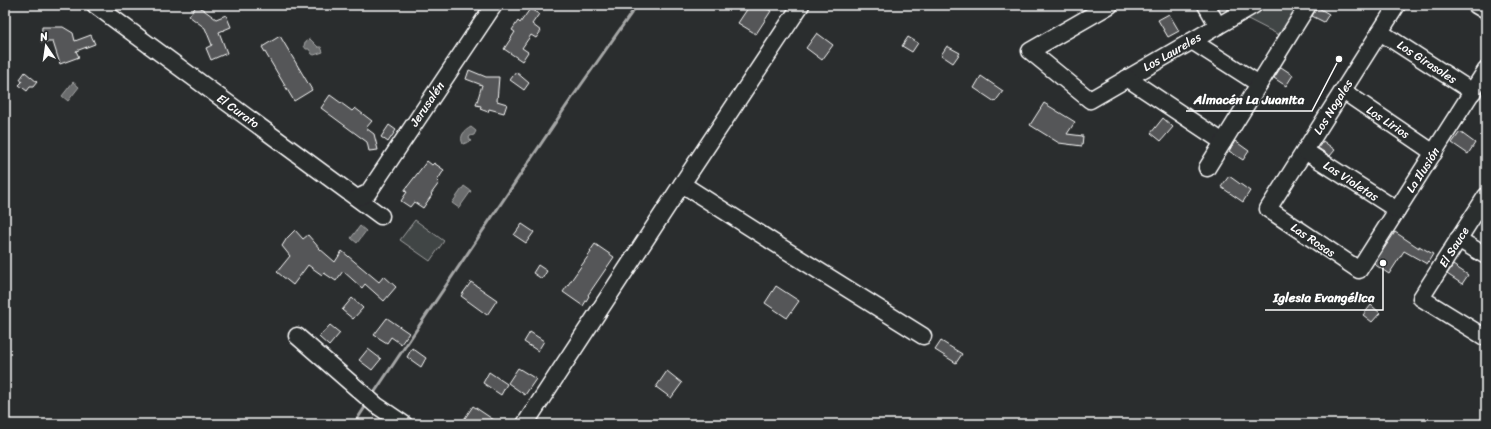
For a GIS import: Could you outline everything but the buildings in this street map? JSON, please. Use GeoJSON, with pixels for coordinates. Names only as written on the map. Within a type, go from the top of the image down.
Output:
{"type":"FeatureCollection","features":[{"type":"Feature","properties":{"kind":"street","name":"El Curato"},"geometry":{"type":"LineString","coordinates":[[95,5],[381,216]]}},
{"type":"Feature","properties":{"kind":"street","name":"Jerusalén"},"geometry":{"type":"LineString","coordinates":[[357,198],[368,193],[494,5]]}},
{"type":"Feature","properties":{"kind":"street"},"geometry":{"type":"LineString","coordinates":[[525,424],[801,5]]}},
{"type":"Feature","properties":{"kind":"street","name":"Los Laureles"},"geometry":{"type":"LineString","coordinates":[[1110,5],[1030,51],[1090,100],[1254,5]]}},
{"type":"Feature","properties":{"kind":"street"},"geometry":{"type":"LineString","coordinates":[[1206,5],[1218,26]]}},
{"type":"Feature","properties":{"kind":"street"},"geometry":{"type":"LineString","coordinates":[[1207,168],[1308,5]]}},
{"type":"Feature","properties":{"kind":"street","name":"Los Nogales"},"geometry":{"type":"LineString","coordinates":[[1268,209],[1397,5]]}},
{"type":"Feature","properties":{"kind":"street"},"geometry":{"type":"LineString","coordinates":[[1476,5],[1486,11]]}},
{"type":"Feature","properties":{"kind":"street","name":"Los Girasoles"},"geometry":{"type":"LineString","coordinates":[[1380,32],[1473,92]]}},
{"type":"Feature","properties":{"kind":"street"},"geometry":{"type":"LineString","coordinates":[[1192,41],[1259,84]]}},
{"type":"Feature","properties":{"kind":"street","name":"La Ilusión"},"geometry":{"type":"LineString","coordinates":[[1359,270],[1486,70]]}},
{"type":"Feature","properties":{"kind":"street"},"geometry":{"type":"LineString","coordinates":[[1127,78],[1223,142]]}},
{"type":"Feature","properties":{"kind":"street","name":"Los Lirios"},"geometry":{"type":"LineString","coordinates":[[1343,91],[1434,153]]}},
{"type":"Feature","properties":{"kind":"street","name":"Las Violetas"},"geometry":{"type":"LineString","coordinates":[[1305,151],[1397,210]]}},
{"type":"Feature","properties":{"kind":"street"},"geometry":{"type":"LineString","coordinates":[[682,184],[923,336]]}},
{"type":"Feature","properties":{"kind":"street","name":"El Sauce"},"geometry":{"type":"LineString","coordinates":[[1486,196],[1421,298],[1486,338]]}},
{"type":"Feature","properties":{"kind":"street","name":"Las Rosas"},"geometry":{"type":"LineString","coordinates":[[1268,209],[1359,270]]}},
{"type":"Feature","properties":{"kind":"street"},"geometry":{"type":"LineString","coordinates":[[1458,239],[1486,256]]}},
{"type":"Feature","properties":{"kind":"street"},"geometry":{"type":"LineString","coordinates":[[297,336],[376,405],[404,424]]}},
{"type":"Feature","properties":{"kind":"shaded area"},"geometry":{"type":"Polygon","coordinates":[[[1268,5],[1300,5],[1281,36],[1246,18],[1268,5]]]}},
{"type":"Feature","properties":{"kind":"shaded area"},"geometry":{"type":"Polygon","coordinates":[[[310,39],[318,47],[321,47],[323,52],[314,55],[309,49],[306,49],[304,46],[305,42],[310,39]]]}},
{"type":"Feature","properties":{"kind":"shaded area"},"geometry":{"type":"Polygon","coordinates":[[[73,82],[79,87],[68,101],[62,96],[73,82]]]}},
{"type":"Feature","properties":{"kind":"shaded area"},"geometry":{"type":"Polygon","coordinates":[[[471,127],[476,131],[474,135],[470,136],[469,138],[471,141],[463,144],[462,136],[466,130],[471,127]]]}},
{"type":"Feature","properties":{"kind":"shaded area"},"geometry":{"type":"Polygon","coordinates":[[[464,186],[471,191],[459,208],[452,203],[464,186]]]}},
{"type":"Feature","properties":{"kind":"shaded area"},"geometry":{"type":"Polygon","coordinates":[[[415,220],[444,241],[430,261],[400,240],[415,220]]]}},
{"type":"Feature","properties":{"kind":"shaded area"},"geometry":{"type":"Polygon","coordinates":[[[360,226],[366,231],[357,243],[351,238],[360,226]]]}},
{"type":"Feature","properties":{"kind":"waterway"},"geometry":{"type":"LineString","coordinates":[[372,396],[567,105],[637,5]]}},
{"type":"Feature","properties":{"kind":"waterway"},"geometry":{"type":"LineString","coordinates":[[354,424],[367,404]]}},
{"type":"Feature","properties":{"kind":"place","name":"Almacén La Juanita"},"geometry":{"type":"Point","coordinates":[1339,59]}},
{"type":"Feature","properties":{"kind":"place","name":"Iglesia Evangélica"},"geometry":{"type":"Point","coordinates":[1383,263]}}]}
